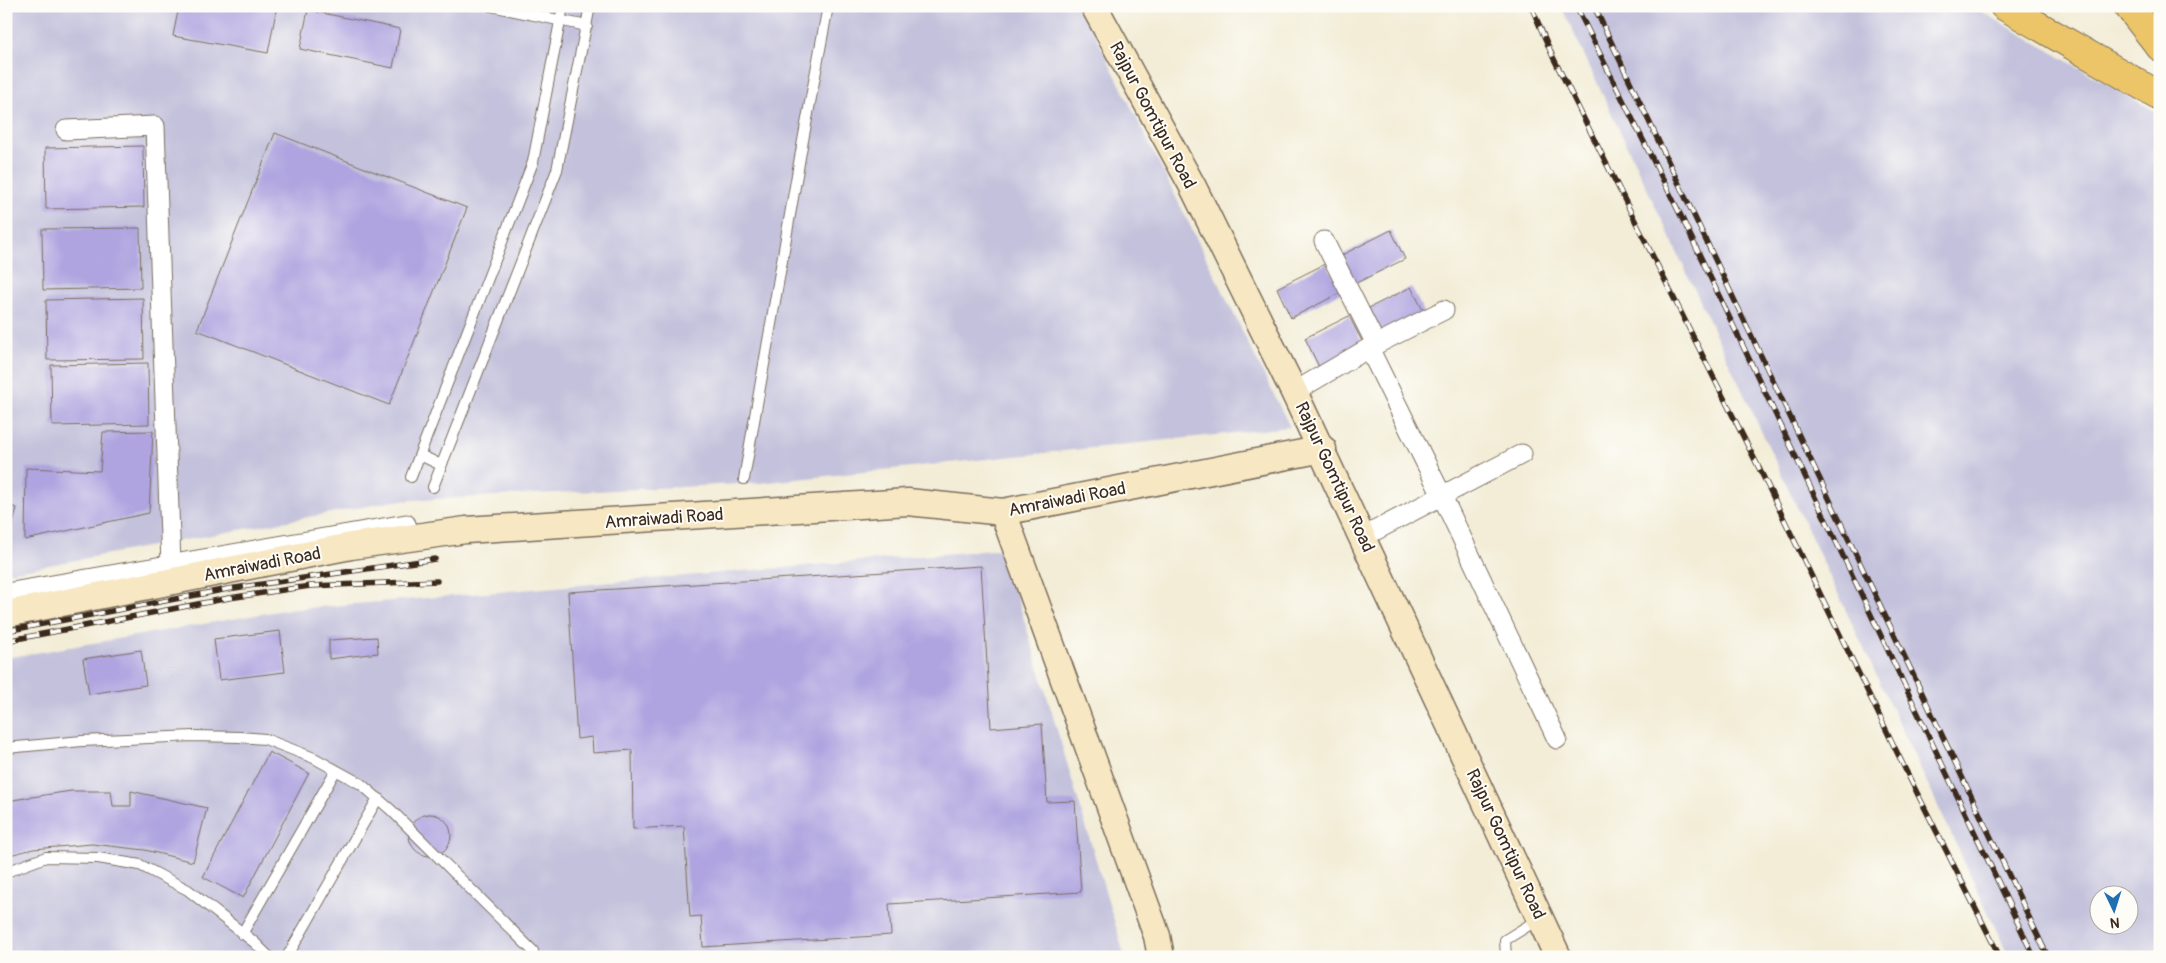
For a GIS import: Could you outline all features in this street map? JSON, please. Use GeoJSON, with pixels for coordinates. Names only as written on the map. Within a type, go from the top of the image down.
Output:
{"type":"FeatureCollection","features":[{"type":"Feature","properties":{"kind":"main road","name":"Rajpur Gomtipur Road"},"geometry":{"type":"LineString","coordinates":[[1094,6],[1192,187],[1323,450],[1558,957]]}},
{"type":"Feature","properties":{"kind":"main road"},"geometry":{"type":"LineString","coordinates":[[2004,6],[2160,96]]}},
{"type":"Feature","properties":{"kind":"main road"},"geometry":{"type":"LineString","coordinates":[[2128,6],[2160,48]]}},
{"type":"Feature","properties":{"kind":"main road"},"geometry":{"type":"LineString","coordinates":[[2146,6],[2160,24]]}},
{"type":"Feature","properties":{"kind":"main road","name":"Amraiwadi Road"},"geometry":{"type":"LineString","coordinates":[[6,614],[351,546],[466,530],[908,502],[1003,512],[1323,450]]}},
{"type":"Feature","properties":{"kind":"main road"},"geometry":{"type":"LineString","coordinates":[[1003,512],[1157,936],[1161,957]]}},
{"type":"Feature","properties":{"kind":"street"},"geometry":{"type":"LineString","coordinates":[[66,130],[155,126],[171,564]]}},
{"type":"Feature","properties":{"kind":"street"},"geometry":{"type":"LineString","coordinates":[[1324,241],[1556,739]]}},
{"type":"Feature","properties":{"kind":"street"},"geometry":{"type":"LineString","coordinates":[[1294,392],[1372,346],[1444,310]]}},
{"type":"Feature","properties":{"kind":"street"},"geometry":{"type":"LineString","coordinates":[[1363,537],[1522,454]]}},
{"type":"Feature","properties":{"kind":"street"},"geometry":{"type":"LineString","coordinates":[[6,593],[406,524],[410,538]]}},
{"type":"Feature","properties":{"kind":"lane"},"geometry":{"type":"LineString","coordinates":[[491,6],[587,26]]}},
{"type":"Feature","properties":{"kind":"lane"},"geometry":{"type":"LineString","coordinates":[[411,477],[533,162],[563,6]]}},
{"type":"Feature","properties":{"kind":"lane"},"geometry":{"type":"LineString","coordinates":[[433,487],[557,170],[590,6]]}},
{"type":"Feature","properties":{"kind":"lane"},"geometry":{"type":"LineString","coordinates":[[744,479],[828,6]]}},
{"type":"Feature","properties":{"kind":"lane"},"geometry":{"type":"LineString","coordinates":[[420,455],[441,465]]}},
{"type":"Feature","properties":{"kind":"lane"},"geometry":{"type":"LineString","coordinates":[[6,748],[192,736],[240,737],[265,740],[314,758],[361,784],[378,798],[533,951],[533,957]]}},
{"type":"Feature","properties":{"kind":"lane"},"geometry":{"type":"LineString","coordinates":[[242,934],[336,770]]}},
{"type":"Feature","properties":{"kind":"lane"},"geometry":{"type":"LineString","coordinates":[[288,957],[378,798]]}},
{"type":"Feature","properties":{"kind":"lane"},"geometry":{"type":"LineString","coordinates":[[6,872],[46,857],[98,858],[140,865],[188,890],[268,957]]}},
{"type":"Feature","properties":{"kind":"lane"},"geometry":{"type":"LineString","coordinates":[[1506,957],[1505,940],[1540,918]]}},
{"type":"Feature","properties":{"kind":"shaded area"},"geometry":{"type":"Polygon","coordinates":[[[6,6],[1081,6],[1290,427],[760,483],[395,501],[6,573],[6,6]]]}},
{"type":"Feature","properties":{"kind":"shaded area"},"geometry":{"type":"Polygon","coordinates":[[[1561,6],[1972,6],[2160,114],[2160,957],[2009,957],[1561,6]]]}},
{"type":"Feature","properties":{"kind":"shaded area"},"geometry":{"type":"Polygon","coordinates":[[[1003,549],[1125,957],[6,957],[6,658],[284,610],[1003,549]]]}},
{"type":"Feature","properties":{"kind":"building"},"geometry":{"type":"Polygon","coordinates":[[[179,6],[277,6],[268,53],[173,36],[179,6]]]}},
{"type":"Feature","properties":{"kind":"building"},"geometry":{"type":"Polygon","coordinates":[[[308,10],[400,29],[393,68],[300,49],[308,10]]]}},
{"type":"Feature","properties":{"kind":"building"},"geometry":{"type":"Polygon","coordinates":[[[275,133],[467,208],[389,405],[197,330],[275,133]]]}},
{"type":"Feature","properties":{"kind":"building"},"geometry":{"type":"Polygon","coordinates":[[[143,146],[144,207],[46,209],[45,148],[143,146]]]}},
{"type":"Feature","properties":{"kind":"building"},"geometry":{"type":"Polygon","coordinates":[[[140,228],[141,288],[43,290],[42,229],[140,228]]]}},
{"type":"Feature","properties":{"kind":"building"},"geometry":{"type":"Polygon","coordinates":[[[1391,230],[1405,259],[1354,284],[1340,256],[1391,230]]]}},
{"type":"Feature","properties":{"kind":"building"},"geometry":{"type":"Polygon","coordinates":[[[1327,263],[1342,292],[1291,318],[1277,288],[1327,263]]]}},
{"type":"Feature","properties":{"kind":"building"},"geometry":{"type":"Polygon","coordinates":[[[1411,287],[1426,316],[1382,338],[1367,309],[1411,287]]]}},
{"type":"Feature","properties":{"kind":"building"},"geometry":{"type":"Polygon","coordinates":[[[143,298],[144,359],[47,360],[46,300],[143,298]]]}},
{"type":"Feature","properties":{"kind":"building"},"geometry":{"type":"Polygon","coordinates":[[[1349,316],[1365,347],[1320,369],[1305,338],[1349,316]]]}},
{"type":"Feature","properties":{"kind":"building"},"geometry":{"type":"Polygon","coordinates":[[[148,363],[149,424],[52,426],[51,365],[148,363]]]}},
{"type":"Feature","properties":{"kind":"building"},"geometry":{"type":"Polygon","coordinates":[[[153,431],[149,513],[25,540],[26,468],[100,471],[103,432],[153,431]]]}},
{"type":"Feature","properties":{"kind":"building"},"geometry":{"type":"Polygon","coordinates":[[[6,505],[17,508],[9,538],[6,538],[6,505]]]}},
{"type":"Feature","properties":{"kind":"building"},"geometry":{"type":"Polygon","coordinates":[[[981,566],[991,728],[1042,724],[1047,802],[1075,801],[1081,892],[889,904],[891,935],[703,947],[701,916],[690,917],[684,826],[633,829],[632,750],[593,753],[592,737],[577,739],[568,592],[981,566]]]}},
{"type":"Feature","properties":{"kind":"building"},"geometry":{"type":"Polygon","coordinates":[[[280,631],[285,672],[219,680],[214,639],[280,631]]]}},
{"type":"Feature","properties":{"kind":"building"},"geometry":{"type":"Polygon","coordinates":[[[377,637],[378,653],[329,659],[329,640],[377,637]]]}},
{"type":"Feature","properties":{"kind":"building"},"geometry":{"type":"Polygon","coordinates":[[[141,650],[146,685],[89,694],[83,659],[141,650]]]}},
{"type":"Feature","properties":{"kind":"building"},"geometry":{"type":"Polygon","coordinates":[[[269,752],[309,773],[243,898],[203,877],[269,752]]]}},
{"type":"Feature","properties":{"kind":"building"},"geometry":{"type":"Polygon","coordinates":[[[71,791],[111,791],[113,806],[131,806],[131,791],[207,808],[193,862],[145,850],[92,844],[33,849],[6,856],[6,801],[71,791]]]}},
{"type":"Feature","properties":{"kind":"building"},"geometry":{"type":"Polygon","coordinates":[[[426,814],[434,814],[445,820],[451,835],[445,850],[434,856],[426,856],[415,850],[409,839],[409,831],[415,820],[426,814]]]}},
{"type":"Feature","properties":{"kind":"railway"},"geometry":{"type":"LineString","coordinates":[[1531,6],[1553,57],[1765,480],[1909,777],[2000,957]]}},
{"type":"Feature","properties":{"kind":"railway"},"geometry":{"type":"LineString","coordinates":[[1576,6],[1682,218],[2034,957]]}},
{"type":"Feature","properties":{"kind":"railway"},"geometry":{"type":"LineString","coordinates":[[1594,6],[2048,957]]}},
{"type":"Feature","properties":{"kind":"railway"},"geometry":{"type":"LineString","coordinates":[[6,631],[228,589],[435,559]]}},
{"type":"Feature","properties":{"kind":"railway"},"geometry":{"type":"LineString","coordinates":[[6,641],[229,598],[310,586],[437,581]]}}]}
